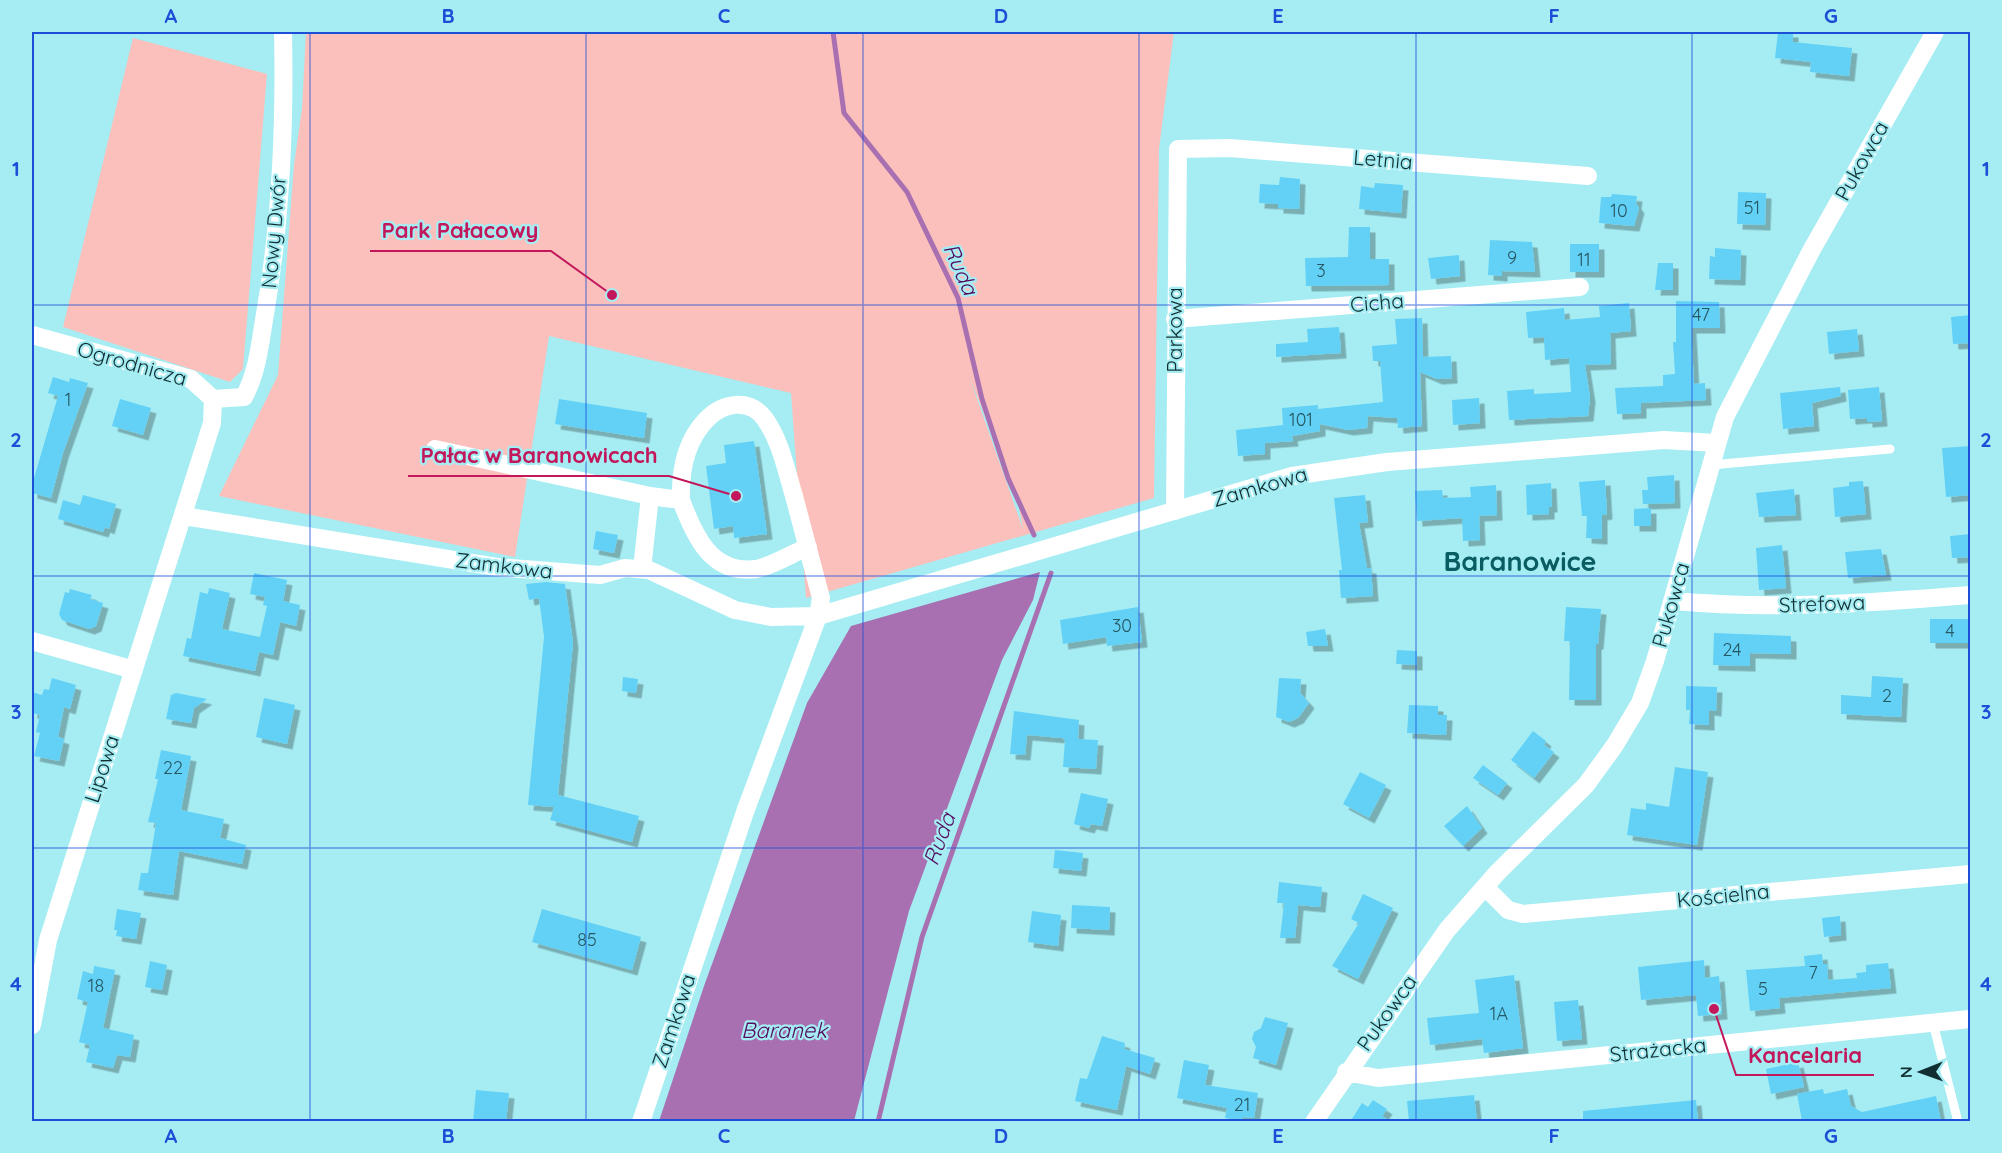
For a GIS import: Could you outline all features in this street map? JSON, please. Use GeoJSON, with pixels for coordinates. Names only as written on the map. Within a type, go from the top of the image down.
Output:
{"type":"FeatureCollection","features":[{"type":"Feature","properties":{"kind":"street","name":"Nowy Dwór"},"geometry":{"type":"LineString","coordinates":[[213,399],[244,398],[255,376],[274,261],[284,91],[283,32]]}},
{"type":"Feature","properties":{"kind":"street","name":"Pukowca"},"geometry":{"type":"LineString","coordinates":[[1314,1122],[1346,1072],[1447,930],[1485,887],[1586,785],[1615,745],[1640,703],[1673,601],[1725,417],[1774,319],[1935,32]]}},
{"type":"Feature","properties":{"kind":"street","name":"Letnia"},"geometry":{"type":"LineString","coordinates":[[1178,149],[1229,148],[1588,176]]}},
{"type":"Feature","properties":{"kind":"street","name":"Parkowa"},"geometry":{"type":"LineString","coordinates":[[1175,511],[1178,149]]}},
{"type":"Feature","properties":{"kind":"street","name":"Cicha"},"geometry":{"type":"LineString","coordinates":[[1175,319],[1580,287]]}},
{"type":"Feature","properties":{"kind":"street","name":"Ogrodnicza"},"geometry":{"type":"LineString","coordinates":[[32,335],[191,379],[213,399],[212,423],[184,516]]}},
{"type":"Feature","properties":{"kind":"street"},"geometry":{"type":"LineString","coordinates":[[808,547],[758,569],[735,568],[709,557],[693,531],[681,500],[680,471],[701,424],[714,411],[729,404],[742,404],[764,417],[780,447],[808,547],[821,598],[818,616]]}},
{"type":"Feature","properties":{"kind":"street","name":"Zamkowa"},"geometry":{"type":"LineString","coordinates":[[184,516],[497,567],[589,574],[625,568],[649,570],[735,610],[771,616],[818,616],[1292,476],[1340,467],[1664,440],[1716,443]]}},
{"type":"Feature","properties":{"kind":"street"},"geometry":{"type":"LineString","coordinates":[[435,449],[650,496],[681,500]]}},
{"type":"Feature","properties":{"kind":"street"},"geometry":{"type":"LineString","coordinates":[[642,569],[650,496]]}},
{"type":"Feature","properties":{"kind":"street","name":"Lipowa"},"geometry":{"type":"LineString","coordinates":[[32,1025],[48,940],[184,516]]}},
{"type":"Feature","properties":{"kind":"street","name":"Strefowa"},"geometry":{"type":"LineString","coordinates":[[1673,601],[1734,606],[1859,604],[1971,595]]}},
{"type":"Feature","properties":{"kind":"street","name":"Zamkowa"},"geometry":{"type":"LineString","coordinates":[[641,1122],[745,812],[818,616]]}},
{"type":"Feature","properties":{"kind":"street"},"geometry":{"type":"LineString","coordinates":[[32,641],[134,670]]}},
{"type":"Feature","properties":{"kind":"street","name":"Kościelna"},"geometry":{"type":"LineString","coordinates":[[1485,887],[1508,909],[1523,914],[1971,874]]}},
{"type":"Feature","properties":{"kind":"street","name":"Strażacka"},"geometry":{"type":"LineString","coordinates":[[1346,1072],[1378,1078],[1971,1019]]}},
{"type":"Feature","properties":{"kind":"lane"},"geometry":{"type":"LineString","coordinates":[[1711,465],[1890,449]]}},
{"type":"Feature","properties":{"kind":"lane"},"geometry":{"type":"LineString","coordinates":[[1933,1023],[1958,1122]]}},
{"type":"Feature","properties":{"kind":"shaded area"},"geometry":{"type":"Polygon","coordinates":[[[306,32],[1174,32],[1159,149],[1154,498],[806,598],[791,393],[549,336],[515,557],[219,496],[278,375],[294,165],[302,108],[306,32]],[[969,376],[1023,529],[1017,497],[969,376]]]}},
{"type":"Feature","properties":{"kind":"shaded area"},"geometry":{"type":"Polygon","coordinates":[[[133,38],[267,74],[243,369],[230,382],[63,327],[133,38]]]}},
{"type":"Feature","properties":{"kind":"water","name":"Baranek"},"geometry":{"type":"Polygon","coordinates":[[[1040,572],[1033,600],[1002,660],[909,911],[854,1121],[659,1121],[704,986],[807,703],[851,626],[1040,572]]]}},
{"type":"Feature","properties":{"kind":"building"},"geometry":{"type":"Polygon","coordinates":[[[1778,32],[1793,32],[1793,42],[1852,48],[1849,76],[1810,72],[1811,62],[1775,58],[1778,32]]]}},
{"type":"Feature","properties":{"kind":"building"},"geometry":{"type":"Polygon","coordinates":[[[1280,177],[1300,179],[1299,209],[1278,208],[1278,204],[1259,203],[1260,184],[1279,185],[1280,177]]]}},
{"type":"Feature","properties":{"kind":"building"},"geometry":{"type":"Polygon","coordinates":[[[1375,183],[1403,185],[1401,213],[1359,209],[1361,186],[1374,188],[1375,183]]]}},
{"type":"Feature","properties":{"kind":"building"},"geometry":{"type":"Polygon","coordinates":[[[1738,192],[1766,193],[1765,225],[1737,224],[1738,192]]]}},
{"type":"Feature","properties":{"kind":"building"},"geometry":{"type":"Polygon","coordinates":[[[1612,194],[1637,196],[1636,204],[1639,208],[1634,226],[1599,223],[1601,197],[1611,197],[1612,194]]]}},
{"type":"Feature","properties":{"kind":"building"},"geometry":{"type":"Polygon","coordinates":[[[1349,227],[1370,227],[1370,259],[1389,259],[1389,285],[1306,286],[1305,258],[1348,257],[1349,227]]]}},
{"type":"Feature","properties":{"kind":"building"},"geometry":{"type":"Polygon","coordinates":[[[1490,240],[1532,242],[1535,272],[1502,271],[1502,276],[1488,275],[1490,240]]]}},
{"type":"Feature","properties":{"kind":"building"},"geometry":{"type":"Polygon","coordinates":[[[1570,244],[1599,244],[1599,272],[1570,272],[1570,244]]]}},
{"type":"Feature","properties":{"kind":"building"},"geometry":{"type":"Polygon","coordinates":[[[1715,248],[1741,250],[1740,280],[1709,279],[1710,256],[1715,257],[1715,248]]]}},
{"type":"Feature","properties":{"kind":"building"},"geometry":{"type":"Polygon","coordinates":[[[1459,255],[1460,276],[1431,279],[1428,258],[1459,255]]]}},
{"type":"Feature","properties":{"kind":"building"},"geometry":{"type":"Polygon","coordinates":[[[1658,263],[1673,263],[1673,290],[1655,290],[1658,263]]]}},
{"type":"Feature","properties":{"kind":"building"},"geometry":{"type":"Polygon","coordinates":[[[1676,301],[1719,302],[1720,328],[1691,328],[1694,384],[1705,383],[1706,400],[1641,403],[1641,413],[1617,414],[1615,388],[1663,386],[1663,375],[1675,374],[1673,342],[1676,342],[1676,301]]]}},
{"type":"Feature","properties":{"kind":"building"},"geometry":{"type":"Polygon","coordinates":[[[1629,303],[1631,331],[1610,333],[1611,364],[1585,365],[1590,397],[1588,416],[1509,420],[1507,391],[1534,389],[1534,394],[1571,392],[1569,358],[1545,360],[1544,337],[1528,338],[1526,312],[1564,308],[1565,320],[1600,317],[1599,306],[1629,303]]]}},
{"type":"Feature","properties":{"kind":"building"},"geometry":{"type":"Polygon","coordinates":[[[1971,315],[1971,343],[1953,344],[1951,317],[1971,315]]]}},
{"type":"Feature","properties":{"kind":"building"},"geometry":{"type":"Polygon","coordinates":[[[1422,318],[1423,357],[1451,356],[1452,378],[1437,379],[1420,372],[1422,426],[1398,428],[1397,418],[1368,416],[1367,428],[1348,430],[1320,424],[1320,431],[1292,436],[1293,441],[1265,443],[1265,454],[1238,456],[1236,430],[1283,425],[1282,408],[1318,405],[1318,409],[1383,402],[1380,361],[1373,361],[1372,346],[1397,344],[1395,319],[1422,318]]]}},
{"type":"Feature","properties":{"kind":"building"},"geometry":{"type":"Polygon","coordinates":[[[1339,327],[1341,353],[1276,357],[1276,344],[1308,342],[1307,329],[1339,327]]]}},
{"type":"Feature","properties":{"kind":"building"},"geometry":{"type":"Polygon","coordinates":[[[1857,329],[1859,351],[1829,354],[1827,332],[1857,329]]]}},
{"type":"Feature","properties":{"kind":"building"},"geometry":{"type":"Polygon","coordinates":[[[53,377],[69,382],[70,378],[88,383],[63,453],[51,498],[32,493],[32,485],[58,396],[48,393],[53,377]]]}},
{"type":"Feature","properties":{"kind":"building"},"geometry":{"type":"Polygon","coordinates":[[[1840,387],[1841,396],[1812,403],[1814,426],[1783,429],[1780,393],[1840,387]]]}},
{"type":"Feature","properties":{"kind":"building"},"geometry":{"type":"Polygon","coordinates":[[[1879,387],[1882,421],[1867,422],[1867,418],[1850,419],[1848,390],[1879,387]]]}},
{"type":"Feature","properties":{"kind":"building"},"geometry":{"type":"Polygon","coordinates":[[[1479,398],[1480,423],[1453,425],[1452,400],[1479,398]]]}},
{"type":"Feature","properties":{"kind":"building"},"geometry":{"type":"Polygon","coordinates":[[[120,399],[151,408],[143,435],[112,426],[120,399]]]}},
{"type":"Feature","properties":{"kind":"building"},"geometry":{"type":"Polygon","coordinates":[[[559,399],[647,413],[644,438],[555,424],[559,399]]]}},
{"type":"Feature","properties":{"kind":"building"},"geometry":{"type":"Polygon","coordinates":[[[754,441],[767,534],[734,538],[733,526],[714,529],[706,466],[726,463],[724,445],[754,441]]]}},
{"type":"Feature","properties":{"kind":"building"},"geometry":{"type":"Polygon","coordinates":[[[1971,446],[1971,495],[1946,497],[1942,448],[1971,446]]]}},
{"type":"Feature","properties":{"kind":"building"},"geometry":{"type":"Polygon","coordinates":[[[1674,475],[1675,503],[1643,504],[1642,490],[1648,490],[1647,477],[1674,475]]]}},
{"type":"Feature","properties":{"kind":"building"},"geometry":{"type":"Polygon","coordinates":[[[1605,480],[1607,514],[1602,515],[1602,539],[1586,538],[1587,516],[1582,516],[1579,482],[1605,480]]]}},
{"type":"Feature","properties":{"kind":"building"},"geometry":{"type":"Polygon","coordinates":[[[1863,481],[1866,514],[1835,517],[1833,488],[1849,486],[1849,482],[1863,481]]]}},
{"type":"Feature","properties":{"kind":"building"},"geometry":{"type":"Polygon","coordinates":[[[1551,483],[1552,507],[1549,507],[1549,514],[1527,515],[1526,485],[1551,483]]]}},
{"type":"Feature","properties":{"kind":"building"},"geometry":{"type":"Polygon","coordinates":[[[1496,485],[1497,515],[1479,516],[1480,540],[1463,541],[1462,518],[1417,521],[1415,491],[1442,490],[1443,498],[1471,497],[1470,487],[1496,485]]]}},
{"type":"Feature","properties":{"kind":"building"},"geometry":{"type":"Polygon","coordinates":[[[1794,489],[1796,515],[1759,517],[1756,493],[1794,489]]]}},
{"type":"Feature","properties":{"kind":"building"},"geometry":{"type":"Polygon","coordinates":[[[83,495],[116,504],[109,529],[105,527],[103,532],[58,519],[63,500],[80,505],[83,495]]]}},
{"type":"Feature","properties":{"kind":"building"},"geometry":{"type":"Polygon","coordinates":[[[1365,495],[1368,522],[1359,523],[1367,568],[1371,568],[1373,596],[1341,598],[1339,570],[1342,570],[1334,498],[1365,495]]]}},
{"type":"Feature","properties":{"kind":"building"},"geometry":{"type":"Polygon","coordinates":[[[1651,508],[1651,526],[1634,526],[1634,509],[1651,508]]]}},
{"type":"Feature","properties":{"kind":"building"},"geometry":{"type":"Polygon","coordinates":[[[596,531],[618,535],[614,553],[593,549],[596,531]]]}},
{"type":"Feature","properties":{"kind":"building"},"geometry":{"type":"Polygon","coordinates":[[[1971,534],[1971,557],[1952,558],[1950,536],[1971,534]]]}},
{"type":"Feature","properties":{"kind":"building"},"geometry":{"type":"Polygon","coordinates":[[[1782,545],[1786,588],[1759,590],[1756,548],[1782,545]]]}},
{"type":"Feature","properties":{"kind":"building"},"geometry":{"type":"Polygon","coordinates":[[[1881,549],[1886,575],[1848,578],[1845,552],[1881,549]]]}},
{"type":"Feature","properties":{"kind":"building"},"geometry":{"type":"Polygon","coordinates":[[[254,573],[287,580],[283,601],[300,605],[296,626],[280,622],[273,655],[259,652],[255,671],[183,656],[187,638],[191,639],[200,592],[208,594],[209,588],[230,593],[222,629],[260,637],[267,606],[263,605],[265,597],[250,594],[254,573]]]}},
{"type":"Feature","properties":{"kind":"building"},"geometry":{"type":"Polygon","coordinates":[[[546,582],[565,584],[573,643],[558,795],[639,816],[632,842],[550,820],[554,807],[528,805],[544,637],[539,598],[529,600],[526,584],[546,582]]]}},
{"type":"Feature","properties":{"kind":"building"},"geometry":{"type":"Polygon","coordinates":[[[70,589],[92,595],[90,599],[103,603],[96,626],[89,629],[62,620],[59,614],[65,592],[69,593],[70,589]]]}},
{"type":"Feature","properties":{"kind":"building"},"geometry":{"type":"Polygon","coordinates":[[[1138,607],[1142,642],[1107,646],[1106,637],[1063,644],[1060,620],[1138,607]]]}},
{"type":"Feature","properties":{"kind":"building"},"geometry":{"type":"Polygon","coordinates":[[[1566,607],[1601,609],[1598,644],[1596,644],[1596,700],[1569,700],[1570,641],[1564,641],[1566,607]]]}},
{"type":"Feature","properties":{"kind":"building"},"geometry":{"type":"Polygon","coordinates":[[[1930,619],[1971,619],[1971,643],[1930,643],[1930,619]]]}},
{"type":"Feature","properties":{"kind":"building"},"geometry":{"type":"Polygon","coordinates":[[[1325,629],[1328,646],[1308,646],[1306,632],[1325,629]]]}},
{"type":"Feature","properties":{"kind":"building"},"geometry":{"type":"Polygon","coordinates":[[[1714,633],[1791,636],[1791,654],[1750,653],[1750,666],[1713,665],[1714,633]]]}},
{"type":"Feature","properties":{"kind":"building"},"geometry":{"type":"Polygon","coordinates":[[[1397,650],[1417,651],[1417,665],[1396,664],[1397,650]]]}},
{"type":"Feature","properties":{"kind":"building"},"geometry":{"type":"Polygon","coordinates":[[[1872,676],[1903,678],[1901,717],[1841,714],[1841,695],[1871,697],[1872,676]]]}},
{"type":"Feature","properties":{"kind":"building"},"geometry":{"type":"Polygon","coordinates":[[[623,677],[638,679],[636,693],[622,691],[623,677]]]}},
{"type":"Feature","properties":{"kind":"building"},"geometry":{"type":"Polygon","coordinates":[[[52,678],[76,685],[70,709],[64,707],[58,737],[64,739],[59,761],[34,756],[40,733],[36,732],[40,715],[32,713],[32,692],[42,695],[44,689],[49,690],[52,678]]]}},
{"type":"Feature","properties":{"kind":"building"},"geometry":{"type":"Polygon","coordinates":[[[1279,678],[1301,679],[1300,693],[1309,703],[1298,718],[1289,722],[1276,717],[1279,678]]]}},
{"type":"Feature","properties":{"kind":"building"},"geometry":{"type":"Polygon","coordinates":[[[1686,686],[1717,687],[1716,711],[1709,710],[1709,725],[1689,724],[1690,710],[1686,710],[1686,686]]]}},
{"type":"Feature","properties":{"kind":"building"},"geometry":{"type":"Polygon","coordinates":[[[176,693],[207,699],[194,708],[191,723],[166,719],[171,695],[176,693]]]}},
{"type":"Feature","properties":{"kind":"building"},"geometry":{"type":"Polygon","coordinates":[[[264,698],[295,705],[287,744],[256,737],[264,698]]]}},
{"type":"Feature","properties":{"kind":"building"},"geometry":{"type":"Polygon","coordinates":[[[1409,705],[1438,706],[1438,715],[1447,715],[1446,735],[1407,733],[1409,705]]]}},
{"type":"Feature","properties":{"kind":"building"},"geometry":{"type":"Polygon","coordinates":[[[1014,711],[1079,720],[1078,739],[1098,740],[1096,769],[1063,767],[1065,740],[1062,738],[1027,735],[1025,755],[1010,754],[1014,711]]]}},
{"type":"Feature","properties":{"kind":"building"},"geometry":{"type":"Polygon","coordinates":[[[1533,731],[1546,741],[1544,745],[1554,752],[1534,778],[1511,760],[1533,731]]]}},
{"type":"Feature","properties":{"kind":"building"},"geometry":{"type":"Polygon","coordinates":[[[161,750],[191,756],[181,810],[224,819],[220,838],[246,845],[242,864],[179,851],[173,895],[138,890],[141,873],[148,873],[156,823],[148,822],[158,779],[155,779],[161,750]]]}},
{"type":"Feature","properties":{"kind":"building"},"geometry":{"type":"Polygon","coordinates":[[[1483,765],[1507,783],[1498,795],[1473,778],[1483,765]]]}},
{"type":"Feature","properties":{"kind":"building"},"geometry":{"type":"Polygon","coordinates":[[[1675,767],[1708,772],[1697,845],[1627,835],[1631,808],[1646,810],[1646,803],[1669,807],[1675,767]]]}},
{"type":"Feature","properties":{"kind":"building"},"geometry":{"type":"Polygon","coordinates":[[[1360,772],[1386,785],[1369,818],[1343,804],[1360,772]]]}},
{"type":"Feature","properties":{"kind":"building"},"geometry":{"type":"Polygon","coordinates":[[[1081,793],[1108,799],[1102,826],[1091,824],[1089,828],[1074,824],[1081,793]]]}},
{"type":"Feature","properties":{"kind":"building"},"geometry":{"type":"Polygon","coordinates":[[[1467,806],[1482,828],[1463,846],[1444,826],[1467,806]]]}},
{"type":"Feature","properties":{"kind":"building"},"geometry":{"type":"Polygon","coordinates":[[[1055,850],[1083,853],[1081,871],[1053,868],[1055,850]]]}},
{"type":"Feature","properties":{"kind":"building"},"geometry":{"type":"Polygon","coordinates":[[[1279,882],[1322,887],[1320,907],[1298,905],[1295,938],[1280,938],[1284,903],[1277,903],[1279,882]]]}},
{"type":"Feature","properties":{"kind":"building"},"geometry":{"type":"Polygon","coordinates":[[[1363,894],[1393,908],[1358,979],[1332,966],[1359,923],[1351,919],[1363,894]]]}},
{"type":"Feature","properties":{"kind":"building"},"geometry":{"type":"Polygon","coordinates":[[[1072,905],[1110,907],[1109,930],[1071,928],[1072,905]]]}},
{"type":"Feature","properties":{"kind":"building"},"geometry":{"type":"Polygon","coordinates":[[[117,909],[141,913],[136,939],[116,936],[117,930],[114,930],[117,909]]]}},
{"type":"Feature","properties":{"kind":"building"},"geometry":{"type":"Polygon","coordinates":[[[542,909],[641,937],[632,970],[532,942],[542,909]]]}},
{"type":"Feature","properties":{"kind":"building"},"geometry":{"type":"Polygon","coordinates":[[[1032,911],[1061,915],[1058,946],[1028,942],[1032,911]]]}},
{"type":"Feature","properties":{"kind":"building"},"geometry":{"type":"Polygon","coordinates":[[[1840,916],[1841,935],[1824,937],[1822,918],[1840,916]]]}},
{"type":"Feature","properties":{"kind":"building"},"geometry":{"type":"Polygon","coordinates":[[[1822,954],[1823,964],[1827,964],[1828,980],[1857,978],[1856,973],[1866,972],[1866,965],[1888,963],[1891,988],[1779,998],[1780,1008],[1750,1011],[1746,970],[1805,966],[1804,956],[1822,954]]]}},
{"type":"Feature","properties":{"kind":"building"},"geometry":{"type":"Polygon","coordinates":[[[1704,960],[1705,978],[1719,976],[1722,1014],[1698,1016],[1696,995],[1641,1000],[1638,967],[1704,960]]]}},
{"type":"Feature","properties":{"kind":"building"},"geometry":{"type":"Polygon","coordinates":[[[150,961],[167,965],[162,990],[145,987],[150,961]]]}},
{"type":"Feature","properties":{"kind":"building"},"geometry":{"type":"Polygon","coordinates":[[[94,966],[115,970],[103,1028],[134,1035],[130,1057],[117,1055],[113,1068],[86,1062],[90,1045],[79,1042],[88,1002],[77,999],[83,971],[93,974],[94,966]]]}},
{"type":"Feature","properties":{"kind":"building"},"geometry":{"type":"Polygon","coordinates":[[[1514,975],[1523,1048],[1484,1053],[1482,1039],[1430,1045],[1427,1018],[1479,1013],[1475,980],[1514,975]]]}},
{"type":"Feature","properties":{"kind":"building"},"geometry":{"type":"Polygon","coordinates":[[[1578,1000],[1582,1039],[1557,1041],[1554,1002],[1578,1000]]]}},
{"type":"Feature","properties":{"kind":"building"},"geometry":{"type":"Polygon","coordinates":[[[1265,1017],[1288,1023],[1276,1065],[1253,1058],[1256,1047],[1252,1039],[1254,1032],[1261,1028],[1265,1017]]]}},
{"type":"Feature","properties":{"kind":"building"},"geometry":{"type":"Polygon","coordinates":[[[1102,1036],[1125,1043],[1124,1049],[1155,1058],[1150,1074],[1126,1066],[1117,1110],[1075,1101],[1080,1078],[1087,1079],[1102,1036]]]}},
{"type":"Feature","properties":{"kind":"building"},"geometry":{"type":"Polygon","coordinates":[[[1184,1060],[1209,1065],[1205,1085],[1258,1093],[1254,1118],[1243,1117],[1242,1121],[1225,1118],[1227,1108],[1177,1098],[1184,1060]]]}},
{"type":"Feature","properties":{"kind":"building"},"geometry":{"type":"Polygon","coordinates":[[[1798,1062],[1804,1087],[1771,1094],[1766,1069],[1798,1062]]]}},
{"type":"Feature","properties":{"kind":"building"},"geometry":{"type":"Polygon","coordinates":[[[1823,1089],[1824,1094],[1847,1089],[1851,1106],[1862,1112],[1936,1096],[1941,1122],[1802,1121],[1797,1094],[1823,1089]]]}},
{"type":"Feature","properties":{"kind":"building"},"geometry":{"type":"Polygon","coordinates":[[[476,1090],[509,1093],[506,1122],[473,1122],[476,1090]]]}},
{"type":"Feature","properties":{"kind":"building"},"geometry":{"type":"Polygon","coordinates":[[[1474,1095],[1477,1122],[1409,1122],[1407,1101],[1474,1095]]]}},
{"type":"Feature","properties":{"kind":"building"},"geometry":{"type":"Polygon","coordinates":[[[1373,1100],[1387,1109],[1382,1116],[1391,1122],[1350,1122],[1362,1103],[1368,1107],[1373,1100]]]}},
{"type":"Feature","properties":{"kind":"building"},"geometry":{"type":"Polygon","coordinates":[[[1696,1100],[1698,1122],[1583,1122],[1583,1111],[1696,1100]]]}},
{"type":"Feature","properties":{"kind":"waterway","name":"Ruda"},"geometry":{"type":"LineString","coordinates":[[833,32],[844,113],[907,192],[958,298],[982,399],[1008,478],[1034,535]]}},
{"type":"Feature","properties":{"kind":"waterway","name":"Ruda"},"geometry":{"type":"LineString","coordinates":[[878,1122],[922,937],[1051,573]]}},
{"type":"Feature","properties":{"kind":"place","name":"Park Pałacowy"},"geometry":{"type":"Point","coordinates":[612,295]}},
{"type":"Feature","properties":{"kind":"place","name":"Pałac w Baranowicach"},"geometry":{"type":"Point","coordinates":[736,496]}},
{"type":"Feature","properties":{"kind":"place","name":"Kancelaria"},"geometry":{"type":"Point","coordinates":[1714,1009]}},
{"type":"Feature","properties":{"kind":"district","name":"Baranowice"},"geometry":{"type":"Point","coordinates":[1520,562]}}]}
